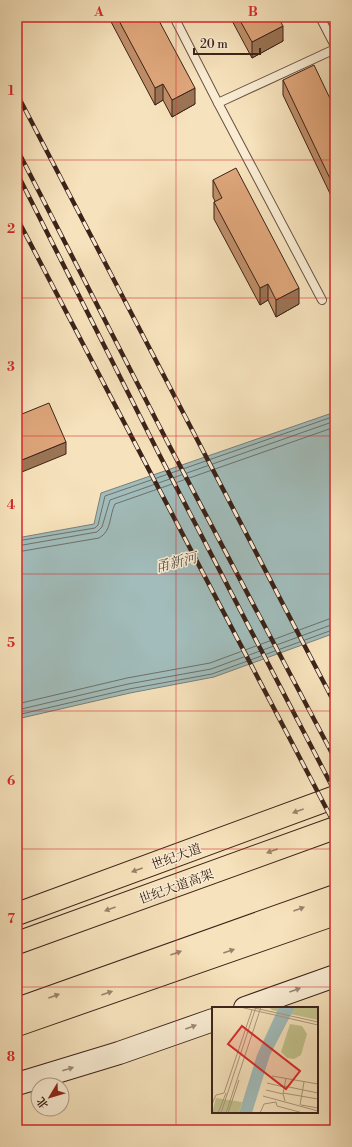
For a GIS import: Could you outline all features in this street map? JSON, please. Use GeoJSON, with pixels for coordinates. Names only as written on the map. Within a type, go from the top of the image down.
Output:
{"type":"FeatureCollection","features":[{"type":"Feature","properties":{"kind":"main road","name":"世纪大道"},"geometry":{"type":"LineString","coordinates":[[17,914],[335,797]]}},
{"type":"Feature","properties":{"kind":"main road","name":"世纪大道高架"},"geometry":{"type":"LineString","coordinates":[[17,943],[335,828]]}},
{"type":"Feature","properties":{"kind":"main road"},"geometry":{"type":"LineString","coordinates":[[17,1009],[335,896]]}},
{"type":"Feature","properties":{"kind":"main road"},"geometry":{"type":"LineString","coordinates":[[17,1025],[335,914]]}},
{"type":"Feature","properties":{"kind":"street"},"geometry":{"type":"LineString","coordinates":[[248,1007],[335,976]]}},
{"type":"Feature","properties":{"kind":"street"},"geometry":{"type":"LineString","coordinates":[[17,1084],[119,1053],[212,1020]]}},
{"type":"Feature","properties":{"kind":"lane"},"geometry":{"type":"LineString","coordinates":[[174,17],[322,300]]}},
{"type":"Feature","properties":{"kind":"lane"},"geometry":{"type":"LineString","coordinates":[[218,103],[335,47],[320,17]]}},
{"type":"Feature","properties":{"kind":"water","name":"甬新河"},"geometry":{"type":"Polygon","coordinates":[[[335,412],[335,633],[214,677],[130,693],[17,719],[17,538],[94,524],[101,493],[335,412]]]}},
{"type":"Feature","properties":{"kind":"building"},"geometry":{"type":"Polygon","coordinates":[[[117,17],[157,17],[195,88],[172,100],[163,84],[155,88],[117,17]]]}},
{"type":"Feature","properties":{"kind":"building"},"geometry":{"type":"Polygon","coordinates":[[[238,17],[278,17],[283,26],[252,42],[238,17]]]}},
{"type":"Feature","properties":{"kind":"building"},"geometry":{"type":"Polygon","coordinates":[[[314,65],[335,109],[335,189],[283,80],[314,65]]]}},
{"type":"Feature","properties":{"kind":"building"},"geometry":{"type":"Polygon","coordinates":[[[236,168],[299,288],[276,300],[268,284],[260,288],[214,202],[222,198],[213,180],[236,168]]]}},
{"type":"Feature","properties":{"kind":"building"},"geometry":{"type":"Polygon","coordinates":[[[49,403],[66,442],[17,462],[17,416],[49,403]]]}},
{"type":"Feature","properties":{"kind":"railway"},"geometry":{"type":"LineString","coordinates":[[17,94],[335,704]]}},
{"type":"Feature","properties":{"kind":"railway"},"geometry":{"type":"LineString","coordinates":[[17,149],[169,445],[335,759]]}},
{"type":"Feature","properties":{"kind":"railway"},"geometry":{"type":"LineString","coordinates":[[17,173],[159,454],[335,792]]}},
{"type":"Feature","properties":{"kind":"railway"},"geometry":{"type":"LineString","coordinates":[[17,218],[335,825]]}}]}
